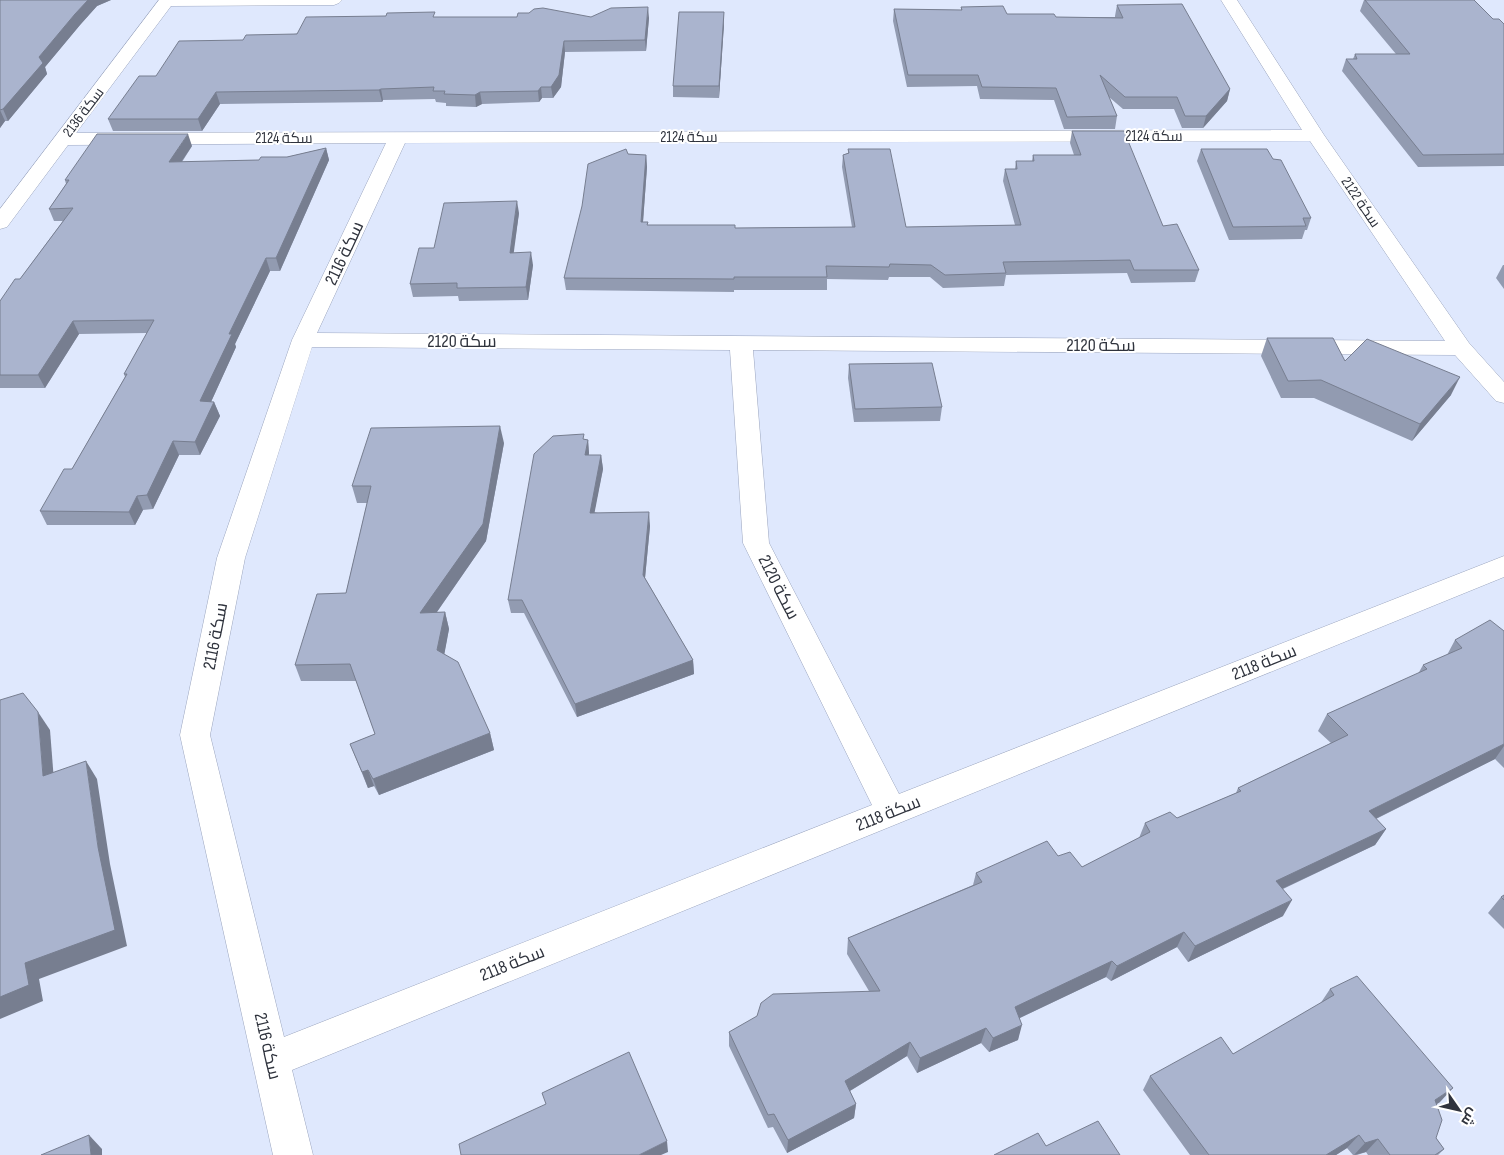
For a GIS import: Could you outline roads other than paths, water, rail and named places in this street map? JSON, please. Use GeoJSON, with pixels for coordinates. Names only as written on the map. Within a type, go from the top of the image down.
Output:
{"type":"FeatureCollection","features":[{"type":"Feature","properties":{"kind":"street"},"geometry":{"type":"LineString","coordinates":[[166,1],[334,0]]}},
{"type":"Feature","properties":{"kind":"street","name":"سكة 2122"},"geometry":{"type":"LineString","coordinates":[[1230,0],[1315,135],[1461,348],[1504,396]]}},
{"type":"Feature","properties":{"kind":"street","name":"سكة 2136"},"geometry":{"type":"LineString","coordinates":[[0,223],[166,1]]}},
{"type":"Feature","properties":{"kind":"street","name":"سكة 2124"},"geometry":{"type":"LineString","coordinates":[[63,138],[1315,135]]}},
{"type":"Feature","properties":{"kind":"street","name":"سكة 2116"},"geometry":{"type":"LineString","coordinates":[[293,1155],[195,735],[231,558],[303,340],[398,138]]}},
{"type":"Feature","properties":{"kind":"street","name":"سكة 2120"},"geometry":{"type":"LineString","coordinates":[[303,340],[1461,348]]}},
{"type":"Feature","properties":{"kind":"street","name":"سكة 2120"},"geometry":{"type":"LineString","coordinates":[[741,343],[756,543],[891,811]]}},
{"type":"Feature","properties":{"kind":"street","name":"سكة 2118"},"geometry":{"type":"LineString","coordinates":[[271,1060],[1504,566]]}}]}
